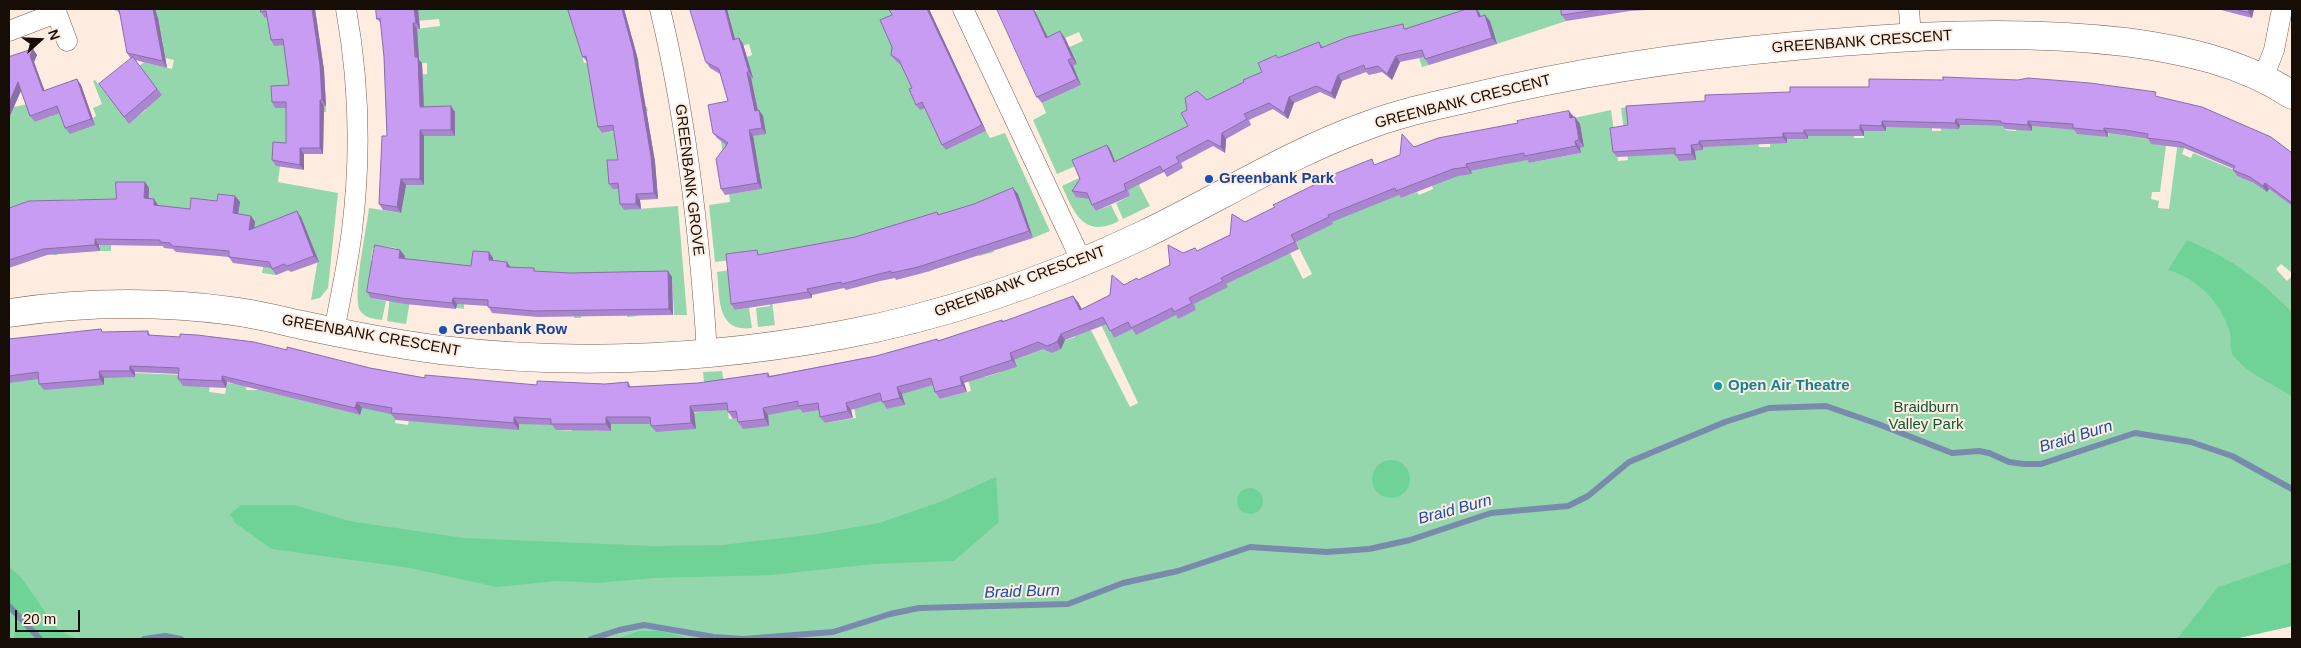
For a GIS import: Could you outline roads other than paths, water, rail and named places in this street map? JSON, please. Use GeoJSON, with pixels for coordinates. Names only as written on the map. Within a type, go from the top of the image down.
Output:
{"type":"FeatureCollection","features":[{"type":"Feature","properties":{"kind":"street"},"geometry":{"type":"LineString","coordinates":[[334,332],[349,255],[356,194],[355,90],[346,9]]}},
{"type":"Feature","properties":{"kind":"street","name":"GREENBANK GROVE"},"geometry":{"type":"LineString","coordinates":[[660,9],[674,71],[687,148],[707,352]]}},
{"type":"Feature","properties":{"kind":"street"},"geometry":{"type":"LineString","coordinates":[[963,9],[1082,262]]}},
{"type":"Feature","properties":{"kind":"street"},"geometry":{"type":"LineString","coordinates":[[1909,9],[1911,37]]}},
{"type":"Feature","properties":{"kind":"street"},"geometry":{"type":"LineString","coordinates":[[2263,78],[2274,50],[2282,9]]}},
{"type":"Feature","properties":{"kind":"street"},"geometry":{"type":"LineString","coordinates":[[9,31],[56,11],[67,40]]}},
{"type":"Feature","properties":{"kind":"street","name":"GREENBANK CRESCENT"},"geometry":{"type":"LineString","coordinates":[[9,313],[77,304],[160,305],[235,311],[334,332],[435,349],[528,357],[609,358],[707,352],[802,342],[903,321],[995,294],[1082,262],[1148,232],[1305,151],[1363,127],[1402,114],[1545,81],[1649,62],[1763,49],[1911,37],[2017,34],[2111,41],[2166,48],[2206,57],[2263,78],[2292,95]]}},
{"type":"Feature","properties":{"kind":"waterway","name":"Braid Burn"},"geometry":{"type":"LineString","coordinates":[[591,639],[619,630],[644,625],[714,637],[743,639],[833,632],[890,614],[919,608],[1068,604],[1123,583],[1178,571],[1250,547],[1327,552],[1369,549],[1410,540],[1491,513],[1568,506],[1588,496],[1629,462],[1725,422],[1769,408],[1826,406],[1952,453],[1979,451],[1989,453],[2009,462],[2024,464],[2041,464],[2135,433],[2191,442],[2232,456],[2292,489]]}},
{"type":"Feature","properties":{"kind":"waterway","name":"Braid Burn"},"geometry":{"type":"LineString","coordinates":[[9,606],[40,639]]}},
{"type":"Feature","properties":{"kind":"waterway","name":"Braid Burn"},"geometry":{"type":"LineString","coordinates":[[144,639],[165,636],[181,639]]}},
{"type":"Feature","properties":{"kind":"place","name":"Greenbank Park"},"geometry":{"type":"Point","coordinates":[1209,179]}},
{"type":"Feature","properties":{"kind":"place","name":"Greenbank Row"},"geometry":{"type":"Point","coordinates":[443,330]}},
{"type":"Feature","properties":{"kind":"place","name":"Open Air Theatre"},"geometry":{"type":"Point","coordinates":[1718,386]}},
{"type":"Feature","properties":{"kind":"park label","name":"Braidburn Valley Park"},"geometry":{"type":"Point","coordinates":[1926,416]}}]}
